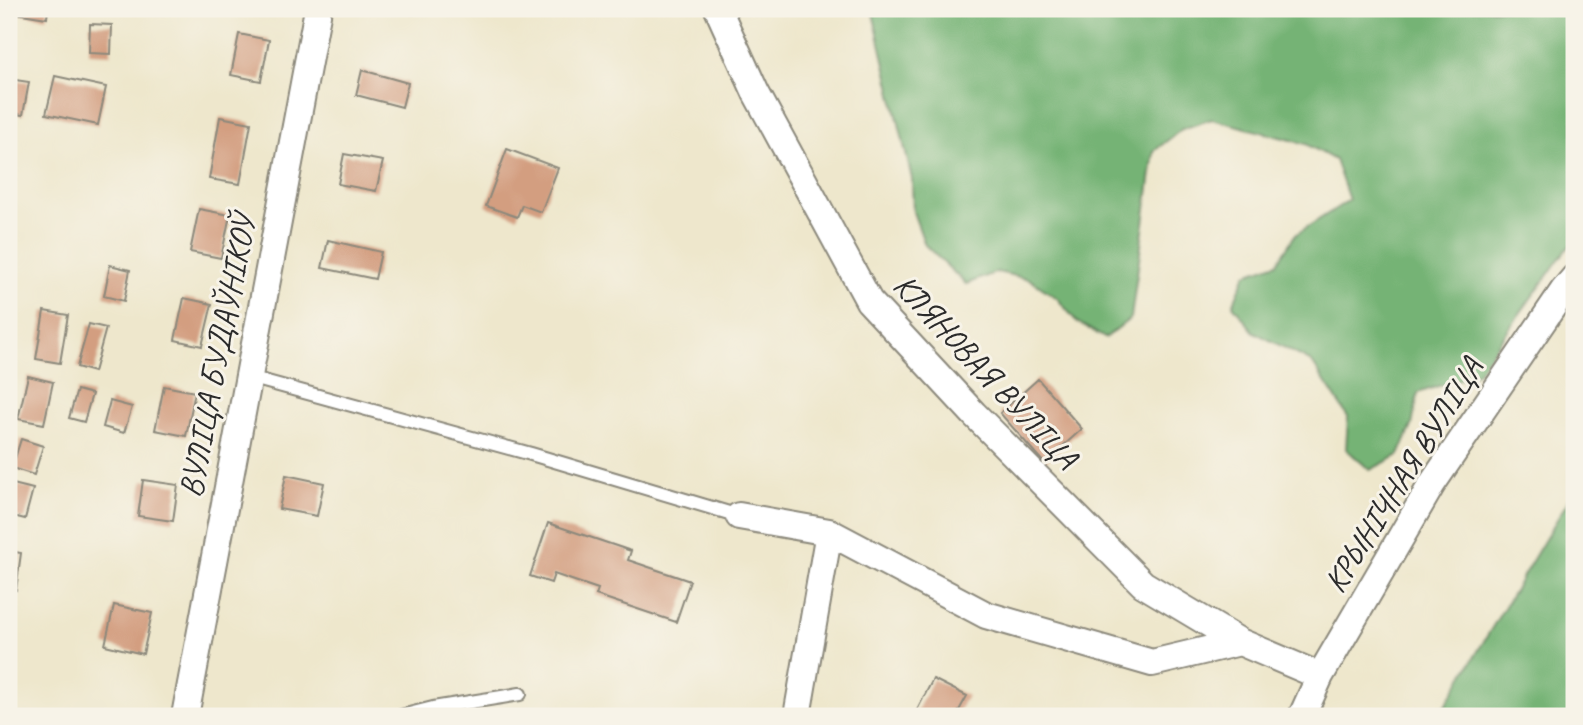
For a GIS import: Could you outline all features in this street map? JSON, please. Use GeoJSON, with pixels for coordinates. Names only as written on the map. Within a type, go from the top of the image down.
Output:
{"type":"FeatureCollection","features":[{"type":"Feature","properties":{"kind":"street","name":"ВУЛІЦА БУДАЎНІКОЎ"},"geometry":{"type":"LineString","coordinates":[[185,716],[318,9]]}},
{"type":"Feature","properties":{"kind":"street","name":"КЛЯНОВАЯ ВУЛІЦА"},"geometry":{"type":"LineString","coordinates":[[718,9],[755,93],[869,301],[974,414],[1143,584],[1240,642],[1320,676]]}},
{"type":"Feature","properties":{"kind":"street","name":"КРЫНІЧНАЯ ВУЛІЦА"},"geometry":{"type":"LineString","coordinates":[[1302,716],[1320,676],[1432,484],[1574,278]]}},
{"type":"Feature","properties":{"kind":"street"},"geometry":{"type":"LineString","coordinates":[[739,516],[829,532],[986,615],[1152,663],[1240,642]]}},
{"type":"Feature","properties":{"kind":"street"},"geometry":{"type":"LineString","coordinates":[[797,716],[829,532]]}},
{"type":"Feature","properties":{"kind":"lane"},"geometry":{"type":"LineString","coordinates":[[249,377],[531,454],[739,516]]}},
{"type":"Feature","properties":{"kind":"lane"},"geometry":{"type":"LineString","coordinates":[[401,716],[520,694]]}},
{"type":"Feature","properties":{"kind":"green space"},"geometry":{"type":"Polygon","coordinates":[[[872,9],[1574,9],[1574,242],[1477,373],[1418,393],[1412,426],[1399,455],[1370,470],[1346,449],[1348,417],[1312,362],[1254,332],[1233,305],[1246,274],[1277,263],[1295,235],[1349,200],[1335,160],[1306,144],[1212,119],[1182,129],[1154,151],[1131,318],[1105,338],[1077,322],[1057,298],[1029,279],[997,272],[966,284],[925,245],[913,212],[912,179],[872,9]]]}},
{"type":"Feature","properties":{"kind":"green space"},"geometry":{"type":"Polygon","coordinates":[[[1574,491],[1574,716],[1439,716],[1574,491]]]}},
{"type":"Feature","properties":{"kind":"building"},"geometry":{"type":"Polygon","coordinates":[[[10,9],[48,9],[47,18],[9,12],[10,9]]]}},
{"type":"Feature","properties":{"kind":"building"},"geometry":{"type":"Polygon","coordinates":[[[395,9],[415,9],[413,14],[395,9]]]}},
{"type":"Feature","properties":{"kind":"building"},"geometry":{"type":"Polygon","coordinates":[[[90,24],[112,25],[111,54],[89,53],[90,24]]]}},
{"type":"Feature","properties":{"kind":"building"},"geometry":{"type":"Polygon","coordinates":[[[239,34],[269,40],[261,81],[231,75],[239,34]]]}},
{"type":"Feature","properties":{"kind":"building"},"geometry":{"type":"Polygon","coordinates":[[[362,70],[408,83],[402,107],[356,95],[362,70]]]}},
{"type":"Feature","properties":{"kind":"building"},"geometry":{"type":"Polygon","coordinates":[[[55,76],[106,87],[98,125],[46,114],[55,76]]]}},
{"type":"Feature","properties":{"kind":"building"},"geometry":{"type":"Polygon","coordinates":[[[9,79],[29,82],[23,115],[9,113],[9,79]]]}},
{"type":"Feature","properties":{"kind":"building"},"geometry":{"type":"Polygon","coordinates":[[[220,117],[251,123],[240,184],[209,179],[220,117]]]}},
{"type":"Feature","properties":{"kind":"building"},"geometry":{"type":"Polygon","coordinates":[[[507,149],[558,168],[541,212],[522,205],[517,217],[486,206],[507,149]]]}},
{"type":"Feature","properties":{"kind":"building"},"geometry":{"type":"Polygon","coordinates":[[[344,154],[383,161],[376,191],[338,184],[344,154]]]}},
{"type":"Feature","properties":{"kind":"building"},"geometry":{"type":"Polygon","coordinates":[[[9,179],[15,180],[11,204],[9,203],[9,179]]]}},
{"type":"Feature","properties":{"kind":"building"},"geometry":{"type":"Polygon","coordinates":[[[199,209],[230,215],[221,258],[190,252],[199,209]]]}},
{"type":"Feature","properties":{"kind":"building"},"geometry":{"type":"Polygon","coordinates":[[[328,240],[381,252],[375,279],[322,268],[328,240]]]}},
{"type":"Feature","properties":{"kind":"building"},"geometry":{"type":"Polygon","coordinates":[[[110,265],[130,270],[124,301],[104,296],[110,265]]]}},
{"type":"Feature","properties":{"kind":"building"},"geometry":{"type":"Polygon","coordinates":[[[184,298],[212,304],[202,346],[175,340],[184,298]]]}},
{"type":"Feature","properties":{"kind":"building"},"geometry":{"type":"Polygon","coordinates":[[[44,311],[68,315],[60,363],[36,359],[44,311]]]}},
{"type":"Feature","properties":{"kind":"building"},"geometry":{"type":"Polygon","coordinates":[[[89,324],[106,328],[94,372],[77,367],[89,324]]]}},
{"type":"Feature","properties":{"kind":"building"},"geometry":{"type":"Polygon","coordinates":[[[28,376],[53,382],[44,424],[18,419],[28,376]]]}},
{"type":"Feature","properties":{"kind":"building"},"geometry":{"type":"Polygon","coordinates":[[[1038,379],[1082,429],[1044,463],[1000,413],[1038,379]]]}},
{"type":"Feature","properties":{"kind":"building"},"geometry":{"type":"Polygon","coordinates":[[[164,386],[195,392],[186,436],[155,430],[164,386]]]}},
{"type":"Feature","properties":{"kind":"building"},"geometry":{"type":"Polygon","coordinates":[[[77,390],[92,394],[84,422],[69,418],[77,390]]]}},
{"type":"Feature","properties":{"kind":"building"},"geometry":{"type":"Polygon","coordinates":[[[110,401],[132,407],[124,433],[103,427],[110,401]]]}},
{"type":"Feature","properties":{"kind":"building"},"geometry":{"type":"Polygon","coordinates":[[[21,439],[43,446],[34,475],[12,468],[21,439]]]}},
{"type":"Feature","properties":{"kind":"building"},"geometry":{"type":"Polygon","coordinates":[[[286,475],[324,483],[317,516],[279,509],[286,475]]]}},
{"type":"Feature","properties":{"kind":"building"},"geometry":{"type":"Polygon","coordinates":[[[143,480],[178,485],[173,521],[138,516],[143,480]]]}},
{"type":"Feature","properties":{"kind":"building"},"geometry":{"type":"Polygon","coordinates":[[[9,483],[33,489],[25,519],[9,515],[9,483]]]}},
{"type":"Feature","properties":{"kind":"building"},"geometry":{"type":"Polygon","coordinates":[[[548,523],[631,551],[628,560],[690,581],[676,622],[596,595],[598,589],[554,574],[551,583],[530,576],[548,523]]]}},
{"type":"Feature","properties":{"kind":"building"},"geometry":{"type":"Polygon","coordinates":[[[9,551],[21,553],[16,590],[9,589],[9,551]]]}},
{"type":"Feature","properties":{"kind":"building"},"geometry":{"type":"Polygon","coordinates":[[[114,605],[152,613],[143,654],[105,645],[114,605]]]}},
{"type":"Feature","properties":{"kind":"building"},"geometry":{"type":"Polygon","coordinates":[[[933,679],[967,696],[956,716],[914,716],[933,679]]]}}]}
